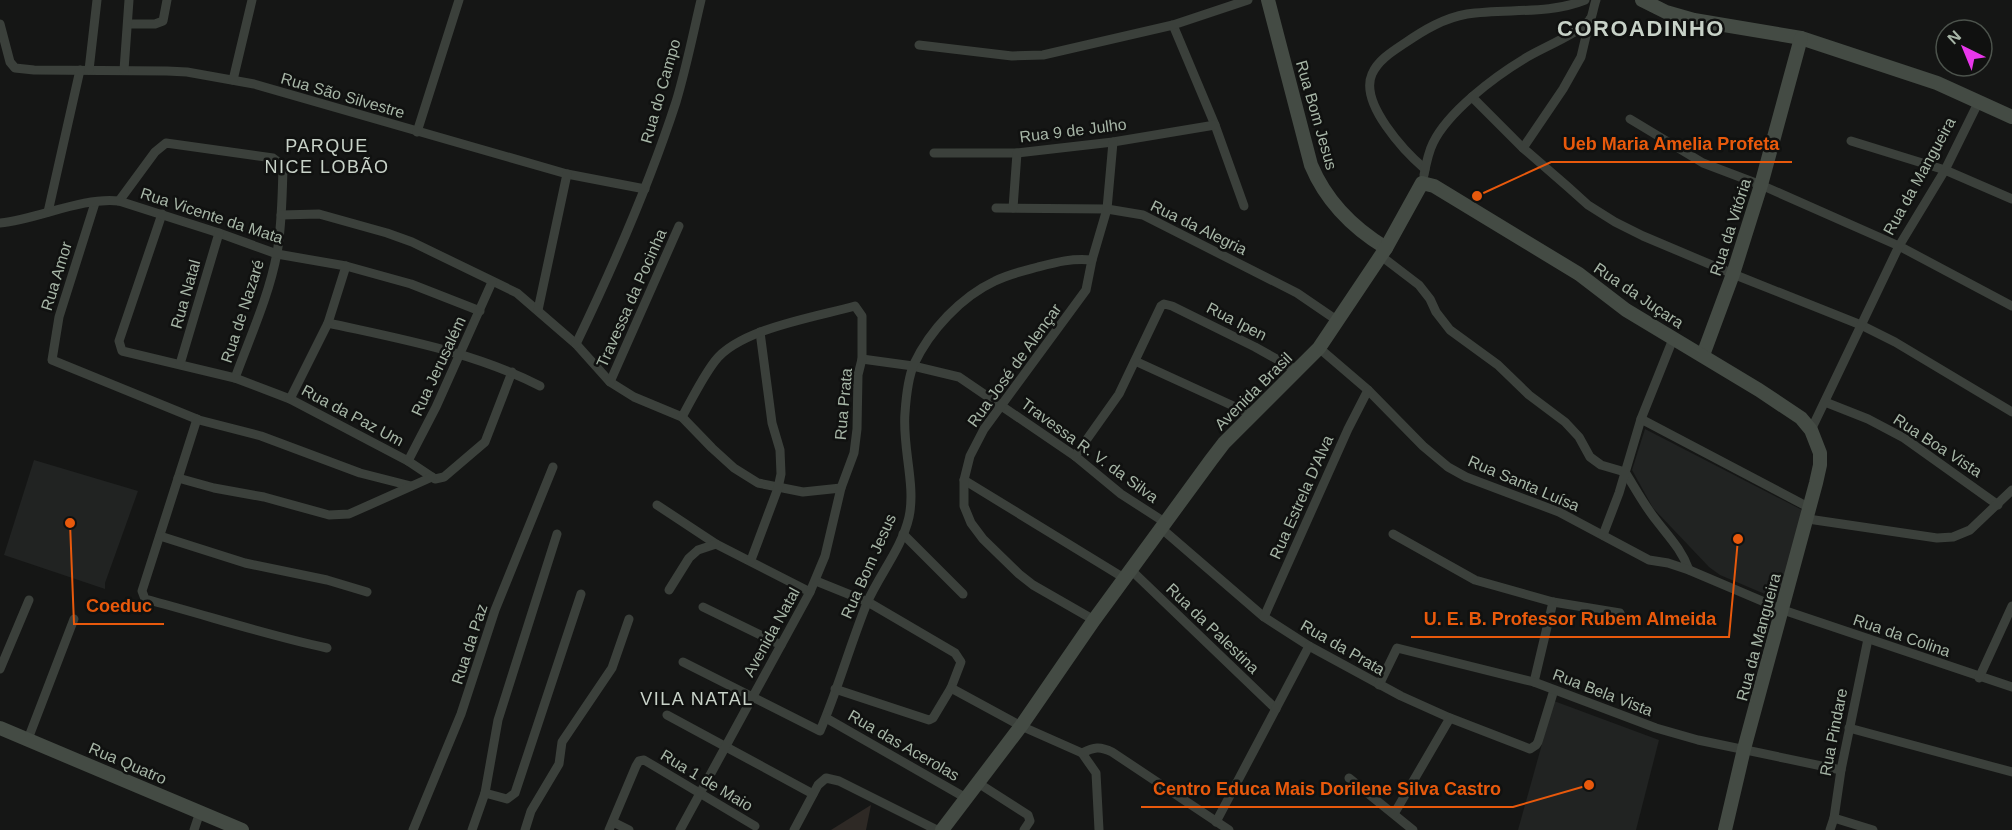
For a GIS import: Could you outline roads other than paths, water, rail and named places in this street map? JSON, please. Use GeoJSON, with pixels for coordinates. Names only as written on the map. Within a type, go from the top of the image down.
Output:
{"type":"FeatureCollection","features":[{"type":"Feature","properties":{"kind":"street"},"geometry":{"type":"LineString","coordinates":[[48,212],[85,70],[97,0]]}},
{"type":"Feature","properties":{"kind":"street"},"geometry":{"type":"LineString","coordinates":[[124,70],[129,0]]}},
{"type":"Feature","properties":{"kind":"street"},"geometry":{"type":"LineString","coordinates":[[128,24],[155,24],[163,21],[167,0]]}},
{"type":"Feature","properties":{"kind":"street"},"geometry":{"type":"LineString","coordinates":[[233,80],[252,0]]}},
{"type":"Feature","properties":{"kind":"street"},"geometry":{"type":"LineString","coordinates":[[417,132],[459,0]]}},
{"type":"Feature","properties":{"kind":"street","name":"Rua do Campo"},"geometry":{"type":"LineString","coordinates":[[576,344],[619,252],[645,189],[676,100],[701,0]]}},
{"type":"Feature","properties":{"kind":"street"},"geometry":{"type":"LineString","coordinates":[[919,45],[1026,57],[1173,25],[1248,0]]}},
{"type":"Feature","properties":{"kind":"street","name":"Rua Bom Jesus"},"geometry":{"type":"LineString","coordinates":[[1268,0],[1315,174],[1339,210],[1384,252]]}},
{"type":"Feature","properties":{"kind":"street"},"geometry":{"type":"LineString","coordinates":[[1424,176],[1406,154],[1372,101],[1369,87],[1371,75],[1377,66],[1424,30],[1448,19],[1480,13],[1539,10],[1585,0]]}},
{"type":"Feature","properties":{"kind":"street"},"geometry":{"type":"LineString","coordinates":[[1523,148],[1578,64],[1596,0]]}},
{"type":"Feature","properties":{"kind":"street"},"geometry":{"type":"LineString","coordinates":[[1641,0],[1666,12],[1694,20],[1801,38],[1936,83],[2012,117]]}},
{"type":"Feature","properties":{"kind":"street","name":"Avenida Brasil"},"geometry":{"type":"LineString","coordinates":[[942,830],[1021,726],[1094,620],[1224,443],[1319,348],[1384,252],[1424,176],[1433,143],[1442,128],[1472,98],[1523,59],[1564,38],[1590,19]]}},
{"type":"Feature","properties":{"kind":"street","name":"Rua São Silvestre"},"geometry":{"type":"LineString","coordinates":[[0,24],[10,62],[15,68],[187,72],[254,84],[567,174]]}},
{"type":"Feature","properties":{"kind":"street"},"geometry":{"type":"LineString","coordinates":[[1173,25],[1215,125],[1244,206]]}},
{"type":"Feature","properties":{"kind":"street","name":"Rua da Vitória"},"geometry":{"type":"LineString","coordinates":[[1703,355],[1733,274],[1761,185],[1801,38]]}},
{"type":"Feature","properties":{"kind":"street"},"geometry":{"type":"LineString","coordinates":[[1472,98],[1523,148],[1588,205],[1615,222],[1733,274],[1861,325],[1895,342],[2012,412]]}},
{"type":"Feature","properties":{"kind":"street","name":"Rua da Mangueira"},"geometry":{"type":"LineString","coordinates":[[1811,430],[1899,246],[1945,170],[1979,101]]}},
{"type":"Feature","properties":{"kind":"street"},"geometry":{"type":"LineString","coordinates":[[1630,119],[1702,163],[1761,185],[1899,246],[2012,306]]}},
{"type":"Feature","properties":{"kind":"street","name":"Rua 9 de Julho"},"geometry":{"type":"LineString","coordinates":[[934,153],[1017,153],[1113,142],[1215,125]]}},
{"type":"Feature","properties":{"kind":"street"},"geometry":{"type":"LineString","coordinates":[[1851,141],[1945,170],[2012,199]]}},
{"type":"Feature","properties":{"kind":"street","name":"Rua José de Alençar"},"geometry":{"type":"LineString","coordinates":[[1094,620],[1033,585],[983,539],[971,523],[964,506],[964,480],[970,456],[984,429],[1086,290],[1092,260],[1107,210],[1113,142]]}},
{"type":"Feature","properties":{"kind":"street"},"geometry":{"type":"LineString","coordinates":[[119,201],[155,152],[166,143],[277,160],[284,169],[276,254]]}},
{"type":"Feature","properties":{"kind":"street"},"geometry":{"type":"LineString","coordinates":[[1013,208],[1017,153]]}},
{"type":"Feature","properties":{"kind":"street"},"geometry":{"type":"LineString","coordinates":[[537,310],[567,174],[645,189]]}},
{"type":"Feature","properties":{"kind":"street","name":"Rua da Juçara"},"geometry":{"type":"LineString","coordinates":[[1424,176],[1434,186],[1579,274],[1626,310],[1768,395],[1801,418],[1811,430],[1820,453]]}},
{"type":"Feature","properties":{"kind":"street","name":"Rua Vicente da Mata"},"geometry":{"type":"LineString","coordinates":[[0,223],[18,221],[48,212],[107,200],[119,201],[276,254],[346,266],[411,284],[480,311]]}},
{"type":"Feature","properties":{"kind":"street","name":"Rua Amor"},"geometry":{"type":"LineString","coordinates":[[95,203],[59,317],[52,360],[196,418]]}},
{"type":"Feature","properties":{"kind":"street","name":"Rua da Alegria"},"geometry":{"type":"LineString","coordinates":[[996,208],[1107,210],[1143,215],[1297,293],[1338,321]]}},
{"type":"Feature","properties":{"kind":"street","name":"Rua da Paz Um"},"geometry":{"type":"LineString","coordinates":[[162,214],[118,340],[120,348],[127,353],[235,378],[290,399],[408,461],[432,477]]}},
{"type":"Feature","properties":{"kind":"street"},"geometry":{"type":"LineString","coordinates":[[281,214],[319,214],[387,233],[412,242],[517,293],[576,344],[610,382],[634,397],[682,417],[734,468],[758,483],[803,492],[841,488]]}},
{"type":"Feature","properties":{"kind":"street","name":"Travessa da Pocinha"},"geometry":{"type":"LineString","coordinates":[[610,382],[679,226]]}},
{"type":"Feature","properties":{"kind":"street","name":"Rua Natal"},"geometry":{"type":"LineString","coordinates":[[180,364],[219,233]]}},
{"type":"Feature","properties":{"kind":"street"},"geometry":{"type":"LineString","coordinates":[[1384,252],[1431,299],[1436,312],[1450,330],[1498,365],[1529,395],[1564,422],[1580,437],[1590,457],[1601,465],[1625,472],[1654,517],[1684,556],[1689,570]]}},
{"type":"Feature","properties":{"kind":"street","name":"Rua de Nazaré"},"geometry":{"type":"LineString","coordinates":[[235,378],[263,302],[276,254]]}},
{"type":"Feature","properties":{"kind":"street","name":"Rua Bom Jesus"},"geometry":{"type":"LineString","coordinates":[[753,696],[820,731],[868,602],[909,519],[911,503],[905,452],[905,416],[914,366],[937,329],[970,295],[1015,272],[1054,261],[1078,258],[1092,260]]}},
{"type":"Feature","properties":{"kind":"street"},"geometry":{"type":"LineString","coordinates":[[290,399],[328,323],[346,266]]}},
{"type":"Feature","properties":{"kind":"street","name":"Rua Jerusalém"},"geometry":{"type":"LineString","coordinates":[[408,461],[436,407],[492,282]]}},
{"type":"Feature","properties":{"kind":"street","name":"Rua Ipen"},"geometry":{"type":"LineString","coordinates":[[1135,362],[1164,304],[1255,346],[1298,371]]}},
{"type":"Feature","properties":{"kind":"street","name":"Rua Prata"},"geometry":{"type":"LineString","coordinates":[[760,332],[855,306],[862,316],[862,359],[858,375],[854,453],[841,488],[829,539]]}},
{"type":"Feature","properties":{"kind":"street"},"geometry":{"type":"LineString","coordinates":[[328,323],[460,355],[512,372],[540,386]]}},
{"type":"Feature","properties":{"kind":"street"},"geometry":{"type":"LineString","coordinates":[[682,417],[715,361],[730,346],[749,335],[760,332],[772,423],[780,450],[781,474],[751,560]]}},
{"type":"Feature","properties":{"kind":"street"},"geometry":{"type":"LineString","coordinates":[[1603,535],[1641,418],[1673,339]]}},
{"type":"Feature","properties":{"kind":"street","name":"Rua Santa Luísa"},"geometry":{"type":"LineString","coordinates":[[1319,348],[1368,390],[1423,446],[1448,467],[1466,477],[1559,512],[1649,560],[1689,570],[1783,610]]}},
{"type":"Feature","properties":{"kind":"street","name":"Travessa R. V. da Silva"},"geometry":{"type":"LineString","coordinates":[[862,359],[914,366],[959,377],[1075,456],[1164,526]]}},
{"type":"Feature","properties":{"kind":"street"},"geometry":{"type":"LineString","coordinates":[[1075,456],[1119,394],[1135,362],[1253,415]]}},
{"type":"Feature","properties":{"kind":"street"},"geometry":{"type":"LineString","coordinates":[[178,478],[213,488],[264,497],[330,515],[349,514],[432,477],[438,479],[444,477],[485,442],[512,372]]}},
{"type":"Feature","properties":{"kind":"street","name":"Rua Estrela D'Alva"},"geometry":{"type":"LineString","coordinates":[[1264,616],[1348,429],[1368,390]]}},
{"type":"Feature","properties":{"kind":"street","name":"Rua Boa Vista"},"geometry":{"type":"LineString","coordinates":[[1825,402],[1868,419],[1904,438],[1998,505]]}},
{"type":"Feature","properties":{"kind":"street"},"geometry":{"type":"LineString","coordinates":[[327,648],[145,599],[142,591],[196,418],[261,436],[360,473],[411,486]]}},
{"type":"Feature","properties":{"kind":"street"},"geometry":{"type":"LineString","coordinates":[[1641,418],[1809,514],[1937,538],[1953,537],[1970,530],[2012,490]]}},
{"type":"Feature","properties":{"kind":"street","name":"Rua da Mangueira"},"geometry":{"type":"LineString","coordinates":[[1725,830],[1744,749],[1809,514],[1820,465],[1820,453]]}},
{"type":"Feature","properties":{"kind":"street","name":"Rua da Paz"},"geometry":{"type":"LineString","coordinates":[[413,830],[461,714],[495,610],[553,467]]}},
{"type":"Feature","properties":{"kind":"street","name":"Rua da Palestina"},"geometry":{"type":"LineString","coordinates":[[964,480],[1127,574],[1275,709]]}},
{"type":"Feature","properties":{"kind":"street"},"geometry":{"type":"LineString","coordinates":[[657,506],[716,544],[810,592]]}},
{"type":"Feature","properties":{"kind":"street","name":"Rua da Prata"},"geometry":{"type":"LineString","coordinates":[[1164,526],[1264,616],[1309,646],[1379,685],[1450,718],[1525,748],[1533,748],[1538,742],[1554,690]]}},
{"type":"Feature","properties":{"kind":"street"},"geometry":{"type":"LineString","coordinates":[[472,830],[485,793],[498,720],[557,534]]}},
{"type":"Feature","properties":{"kind":"street"},"geometry":{"type":"LineString","coordinates":[[903,534],[963,594]]}},
{"type":"Feature","properties":{"kind":"street"},"geometry":{"type":"LineString","coordinates":[[1393,534],[1475,580],[1553,602],[1620,613]]}},
{"type":"Feature","properties":{"kind":"street"},"geometry":{"type":"LineString","coordinates":[[160,536],[253,566],[327,580],[367,592]]}},
{"type":"Feature","properties":{"kind":"street","name":"Avenida Natal"},"geometry":{"type":"LineString","coordinates":[[680,830],[816,581],[829,539]]}},
{"type":"Feature","properties":{"kind":"street"},"geometry":{"type":"LineString","coordinates":[[669,590],[689,558],[698,550],[716,544]]}},
{"type":"Feature","properties":{"kind":"street"},"geometry":{"type":"LineString","coordinates":[[816,581],[868,602],[959,657],[960,668],[951,688],[933,718],[929,720],[835,689]]}},
{"type":"Feature","properties":{"kind":"street"},"geometry":{"type":"LineString","coordinates":[[485,793],[507,799],[516,793],[581,594]]}},
{"type":"Feature","properties":{"kind":"street"},"geometry":{"type":"LineString","coordinates":[[0,669],[28,600]]}},
{"type":"Feature","properties":{"kind":"street"},"geometry":{"type":"LineString","coordinates":[[1534,682],[1553,602]]}},
{"type":"Feature","properties":{"kind":"street"},"geometry":{"type":"LineString","coordinates":[[703,606],[781,645]]}},
{"type":"Feature","properties":{"kind":"street"},"geometry":{"type":"LineString","coordinates":[[1979,678],[2012,606]]}},
{"type":"Feature","properties":{"kind":"street","name":"Rua da Colina"},"geometry":{"type":"LineString","coordinates":[[1783,610],[1979,678],[2012,687]]}},
{"type":"Feature","properties":{"kind":"street"},"geometry":{"type":"LineString","coordinates":[[28,739],[74,619]]}},
{"type":"Feature","properties":{"kind":"street"},"geometry":{"type":"LineString","coordinates":[[525,830],[531,811],[559,764],[562,742],[612,668],[629,619]]}},
{"type":"Feature","properties":{"kind":"street","name":"Rua Pindare"},"geometry":{"type":"LineString","coordinates":[[1830,830],[1868,639]]}},
{"type":"Feature","properties":{"kind":"street"},"geometry":{"type":"LineString","coordinates":[[1082,753],[1092,748],[1102,747],[1112,752],[1222,827],[1275,709],[1309,646]]}},
{"type":"Feature","properties":{"kind":"street","name":"Rua Bela Vista"},"geometry":{"type":"LineString","coordinates":[[1379,685],[1397,648],[1534,682],[1656,728],[1698,740],[1841,770]]}},
{"type":"Feature","properties":{"kind":"street"},"geometry":{"type":"LineString","coordinates":[[683,662],[753,696]]}},
{"type":"Feature","properties":{"kind":"street"},"geometry":{"type":"LineString","coordinates":[[951,688],[1021,726],[1082,753],[1096,773],[1099,830]]}},
{"type":"Feature","properties":{"kind":"street"},"geometry":{"type":"LineString","coordinates":[[667,715],[813,794]]}},
{"type":"Feature","properties":{"kind":"street","name":"Rua das Acerolas"},"geometry":{"type":"LineString","coordinates":[[826,718],[966,798]]}},
{"type":"Feature","properties":{"kind":"street"},"geometry":{"type":"LineString","coordinates":[[1394,814],[1450,718]]}},
{"type":"Feature","properties":{"kind":"street","name":"Rua Quatro"},"geometry":{"type":"LineString","coordinates":[[0,728],[242,830]]}},
{"type":"Feature","properties":{"kind":"street"},"geometry":{"type":"LineString","coordinates":[[1849,728],[2012,772]]}},
{"type":"Feature","properties":{"kind":"street","name":"Rua 1 de Maio"},"geometry":{"type":"LineString","coordinates":[[611,826],[636,766],[644,760],[755,826]]}},
{"type":"Feature","properties":{"kind":"street"},"geometry":{"type":"LineString","coordinates":[[794,830],[818,785],[826,778],[839,780],[937,830]]}},
{"type":"Feature","properties":{"kind":"street"},"geometry":{"type":"LineString","coordinates":[[1349,778],[1413,830]]}},
{"type":"Feature","properties":{"kind":"street"},"geometry":{"type":"LineString","coordinates":[[978,783],[1028,815],[1030,821],[1024,830]]}},
{"type":"Feature","properties":{"kind":"street"},"geometry":{"type":"LineString","coordinates":[[194,830],[200,812]]}},
{"type":"Feature","properties":{"kind":"street"},"geometry":{"type":"LineString","coordinates":[[1834,818],[1873,830]]}},
{"type":"Feature","properties":{"kind":"street"},"geometry":{"type":"LineString","coordinates":[[611,826],[629,830]]}},
{"type":"Feature","properties":{"kind":"place","name":"Ueb Maria Amelia Profeta"},"geometry":{"type":"Point","coordinates":[1477,196]}},
{"type":"Feature","properties":{"kind":"place","name":"Coeduc"},"geometry":{"type":"Point","coordinates":[70,523]}},
{"type":"Feature","properties":{"kind":"place","name":"U. E. B. Professor Rubem Almeida"},"geometry":{"type":"Point","coordinates":[1738,539]}},
{"type":"Feature","properties":{"kind":"place","name":"Centro Educa Mais Dorilene Silva Castro"},"geometry":{"type":"Point","coordinates":[1589,785]}},
{"type":"Feature","properties":{"kind":"district","name":"COROADINHO"},"geometry":{"type":"Point","coordinates":[1641,28]}},
{"type":"Feature","properties":{"kind":"district","name":"PARQUE NICE LOBÃO"},"geometry":{"type":"Point","coordinates":[327,156]}},
{"type":"Feature","properties":{"kind":"district","name":"VILA NATAL"},"geometry":{"type":"Point","coordinates":[697,699]}}]}
